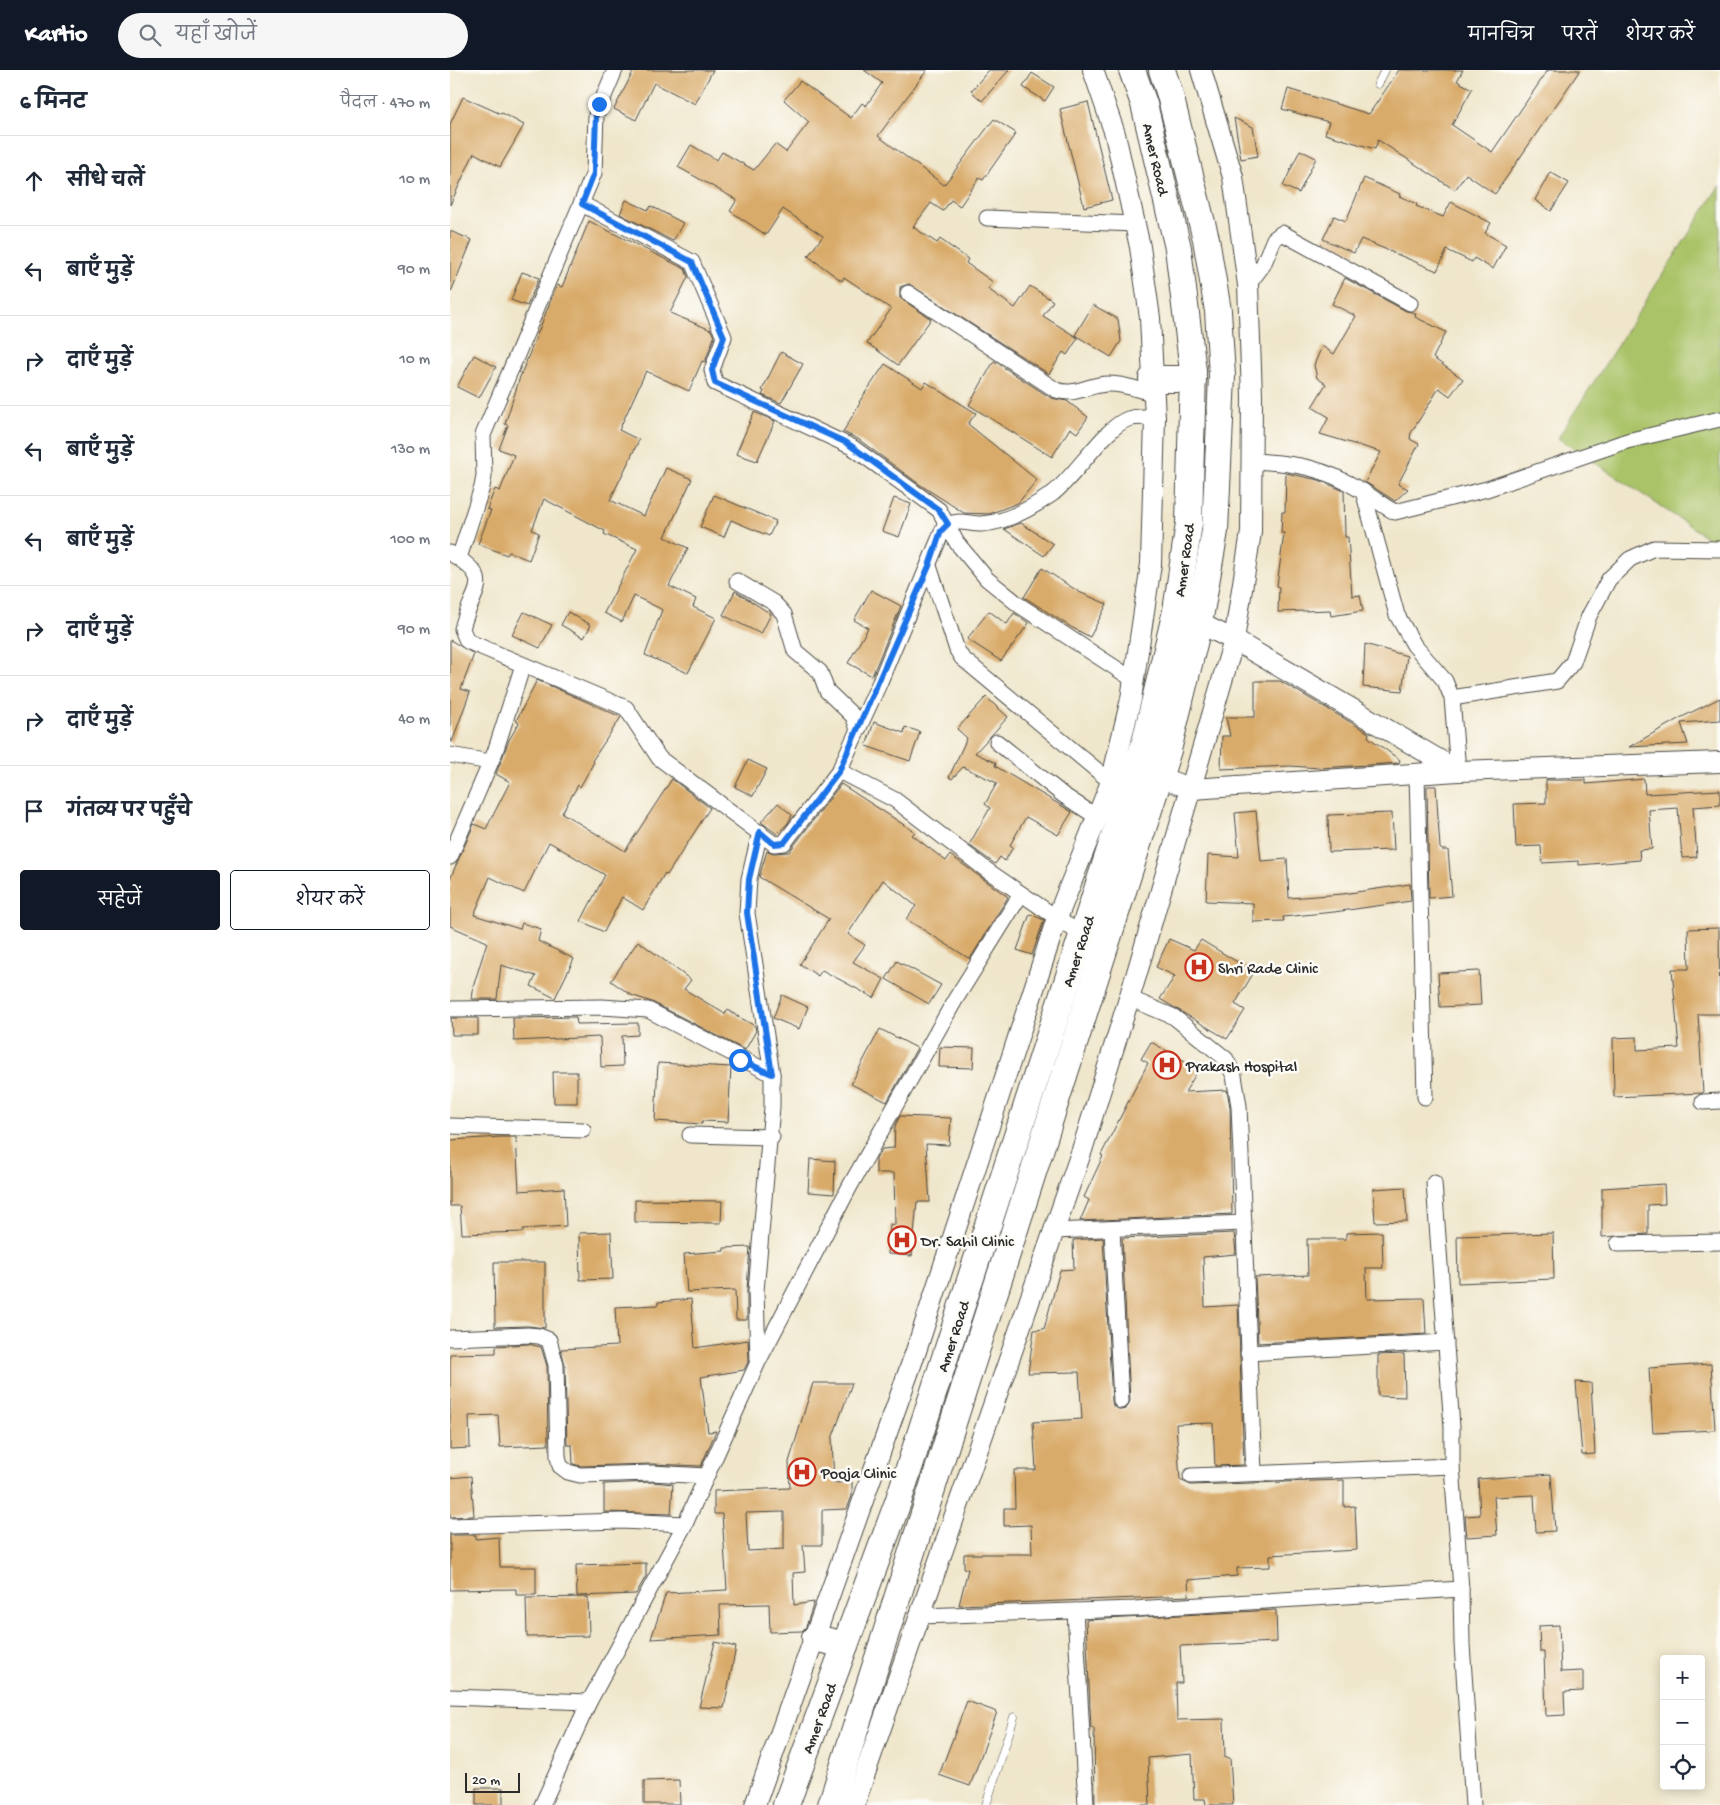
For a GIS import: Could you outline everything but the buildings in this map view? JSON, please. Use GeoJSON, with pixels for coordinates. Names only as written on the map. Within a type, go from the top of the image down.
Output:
{"type":"FeatureCollection","features":[{"type":"Feature","properties":{"kind":"highway","name":"Amer Road"},"geometry":{"type":"LineString","coordinates":[[786,1805],[898,1502],[1145,742],[1176,611],[1189,523],[1193,379],[1178,248],[1144,104],[1132,70]]}},
{"type":"Feature","properties":{"kind":"highway","name":"Amer Road"},"geometry":{"type":"LineString","coordinates":[[831,1805],[1159,777],[1199,623],[1215,531],[1222,376],[1218,320],[1206,239],[1162,70]]}},
{"type":"Feature","properties":{"kind":"highway"},"geometry":{"type":"LineString","coordinates":[[1152,386],[1193,379]]}},
{"type":"Feature","properties":{"kind":"highway"},"geometry":{"type":"LineString","coordinates":[[815,1638],[845,1645]]}},
{"type":"Feature","properties":{"kind":"street"},"geometry":{"type":"LineString","coordinates":[[615,70],[596,115],[594,173],[483,435],[484,476],[482,488],[454,555],[472,567],[478,582],[476,592],[463,623],[463,635],[467,641],[626,708],[659,758],[774,844],[784,843],[839,771],[929,566],[941,531],[948,524],[963,522],[981,524],[998,521],[1032,507],[1062,485],[1120,422],[1136,417],[1155,418]]}},
{"type":"Feature","properties":{"kind":"street"},"geometry":{"type":"LineString","coordinates":[[755,1805],[916,1351],[1057,918],[1111,782],[1134,680],[1151,564],[1155,418],[1150,318],[1135,224],[1114,134],[1093,70]]}},
{"type":"Feature","properties":{"kind":"street"},"geometry":{"type":"LineString","coordinates":[[854,1805],[1082,1150],[1192,789],[1234,640],[1251,532],[1248,285],[1233,177],[1202,70]]}},
{"type":"Feature","properties":{"kind":"street"},"geometry":{"type":"LineString","coordinates":[[582,204],[695,266],[724,337],[712,370],[715,383],[847,443],[939,510],[957,544],[987,579],[1019,605],[1134,680]]}},
{"type":"Feature","properties":{"kind":"street"},"geometry":{"type":"LineString","coordinates":[[987,218],[1135,224]]}},
{"type":"Feature","properties":{"kind":"street"},"geometry":{"type":"LineString","coordinates":[[1248,285],[1263,265],[1274,239],[1282,233],[1410,303]]}},
{"type":"Feature","properties":{"kind":"street"},"geometry":{"type":"LineString","coordinates":[[908,293],[1056,390],[1074,393],[1092,386],[1113,384],[1152,386]]}},
{"type":"Feature","properties":{"kind":"street"},"geometry":{"type":"LineString","coordinates":[[1251,461],[1290,463],[1310,467],[1329,474],[1395,512],[1407,511],[1487,489],[1627,441],[1720,419]]}},
{"type":"Feature","properties":{"kind":"street"},"geometry":{"type":"LineString","coordinates":[[1363,492],[1397,615],[1414,645],[1444,681],[1452,698],[1458,771]]}},
{"type":"Feature","properties":{"kind":"street"},"geometry":{"type":"LineString","coordinates":[[1452,698],[1557,681],[1573,662],[1589,616],[1609,579],[1630,559],[1654,548],[1720,549]]}},
{"type":"Feature","properties":{"kind":"street"},"geometry":{"type":"LineString","coordinates":[[929,566],[957,650],[962,658],[1111,782]]}},
{"type":"Feature","properties":{"kind":"street"},"geometry":{"type":"LineString","coordinates":[[737,581],[774,603],[784,614],[795,652],[820,672],[827,692],[853,716],[858,729]]}},
{"type":"Feature","properties":{"kind":"street"},"geometry":{"type":"LineString","coordinates":[[1199,623],[1234,640],[1458,771]]}},
{"type":"Feature","properties":{"kind":"street"},"geometry":{"type":"LineString","coordinates":[[450,857],[490,762],[524,665]]}},
{"type":"Feature","properties":{"kind":"street"},"geometry":{"type":"LineString","coordinates":[[997,742],[1063,795],[1096,818]]}},
{"type":"Feature","properties":{"kind":"street"},"geometry":{"type":"LineString","coordinates":[[450,756],[490,762]]}},
{"type":"Feature","properties":{"kind":"street"},"geometry":{"type":"LineString","coordinates":[[1159,777],[1192,789],[1458,771],[1720,762]]}},
{"type":"Feature","properties":{"kind":"street"},"geometry":{"type":"LineString","coordinates":[[839,771],[895,800],[1022,894],[1082,935]]}},
{"type":"Feature","properties":{"kind":"street"},"geometry":{"type":"LineString","coordinates":[[1417,774],[1425,1097]]}},
{"type":"Feature","properties":{"kind":"street"},"geometry":{"type":"LineString","coordinates":[[758,1362],[756,1291],[772,1137],[772,1074],[747,913],[749,879],[760,832]]}},
{"type":"Feature","properties":{"kind":"street"},"geometry":{"type":"LineString","coordinates":[[542,1805],[589,1702],[684,1524],[758,1362],[885,1121],[955,1000],[1022,894]]}},
{"type":"Feature","properties":{"kind":"street"},"geometry":{"type":"LineString","coordinates":[[1129,998],[1174,1017],[1226,1059],[1234,1076],[1239,1106],[1254,1473]]}},
{"type":"Feature","properties":{"kind":"street"},"geometry":{"type":"LineString","coordinates":[[450,1009],[602,1007],[648,1010],[772,1074]]}},
{"type":"Feature","properties":{"kind":"street"},"geometry":{"type":"LineString","coordinates":[[1704,1102],[1720,1102]]}},
{"type":"Feature","properties":{"kind":"street"},"geometry":{"type":"LineString","coordinates":[[450,1126],[583,1130]]}},
{"type":"Feature","properties":{"kind":"street"},"geometry":{"type":"LineString","coordinates":[[690,1134],[772,1137]]}},
{"type":"Feature","properties":{"kind":"street"},"geometry":{"type":"LineString","coordinates":[[1434,1183],[1452,1428],[1452,1466],[1473,1805]]}},
{"type":"Feature","properties":{"kind":"street"},"geometry":{"type":"LineString","coordinates":[[1054,1231],[1243,1223]]}},
{"type":"Feature","properties":{"kind":"street"},"geometry":{"type":"LineString","coordinates":[[1112,1229],[1121,1401]]}},
{"type":"Feature","properties":{"kind":"street"},"geometry":{"type":"LineString","coordinates":[[1618,1244],[1720,1242]]}},
{"type":"Feature","properties":{"kind":"street"},"geometry":{"type":"LineString","coordinates":[[450,1338],[528,1335],[539,1336],[549,1340],[556,1365],[558,1456],[560,1466],[568,1472],[580,1475],[652,1473],[706,1476]]}},
{"type":"Feature","properties":{"kind":"street"},"geometry":{"type":"LineString","coordinates":[[1248,1353],[1446,1342]]}},
{"type":"Feature","properties":{"kind":"street"},"geometry":{"type":"LineString","coordinates":[[1191,1476],[1452,1466]]}},
{"type":"Feature","properties":{"kind":"street"},"geometry":{"type":"LineString","coordinates":[[450,1526],[621,1521],[684,1524]]}},
{"type":"Feature","properties":{"kind":"street"},"geometry":{"type":"LineString","coordinates":[[920,1616],[1293,1601],[1461,1589]]}},
{"type":"Feature","properties":{"kind":"street"},"geometry":{"type":"LineString","coordinates":[[1075,1611],[1086,1805]]}},
{"type":"Feature","properties":{"kind":"street"},"geometry":{"type":"LineString","coordinates":[[450,1697],[589,1702]]}},
{"type":"Feature","properties":{"kind":"lane"},"geometry":{"type":"LineString","coordinates":[[1378,84],[1385,70]]}},
{"type":"Feature","properties":{"kind":"lane"},"geometry":{"type":"LineString","coordinates":[[986,1805],[1014,1717]]}},
{"type":"Feature","properties":{"kind":"green space"},"geometry":{"type":"Polygon","coordinates":[[[1720,185],[1720,546],[1558,438],[1720,185]]]}},
{"type":"Feature","properties":{"kind":"place","name":"Shri Rade Clinic"},"geometry":{"type":"Point","coordinates":[1199,967]}},
{"type":"Feature","properties":{"kind":"place","name":"Prakash Hospital"},"geometry":{"type":"Point","coordinates":[1167,1065]}},
{"type":"Feature","properties":{"kind":"place","name":"Dr. Sahil Clinic"},"geometry":{"type":"Point","coordinates":[902,1240]}},
{"type":"Feature","properties":{"kind":"place","name":"Pooja Clinic"},"geometry":{"type":"Point","coordinates":[802,1472]}},
{"type":"Feature","properties":{"kind":"route"},"geometry":{"type":"LineString","coordinates":[[599,104],[596,115],[596,160],[594,173],[582,204],[692,262],[695,266],[722,328],[724,337],[712,370],[712,377],[715,383],[847,443],[939,510],[948,524],[941,531],[929,566],[879,684],[839,771],[784,843],[774,844],[760,832],[749,879],[747,913],[772,1074],[740,1060]]}}]}
